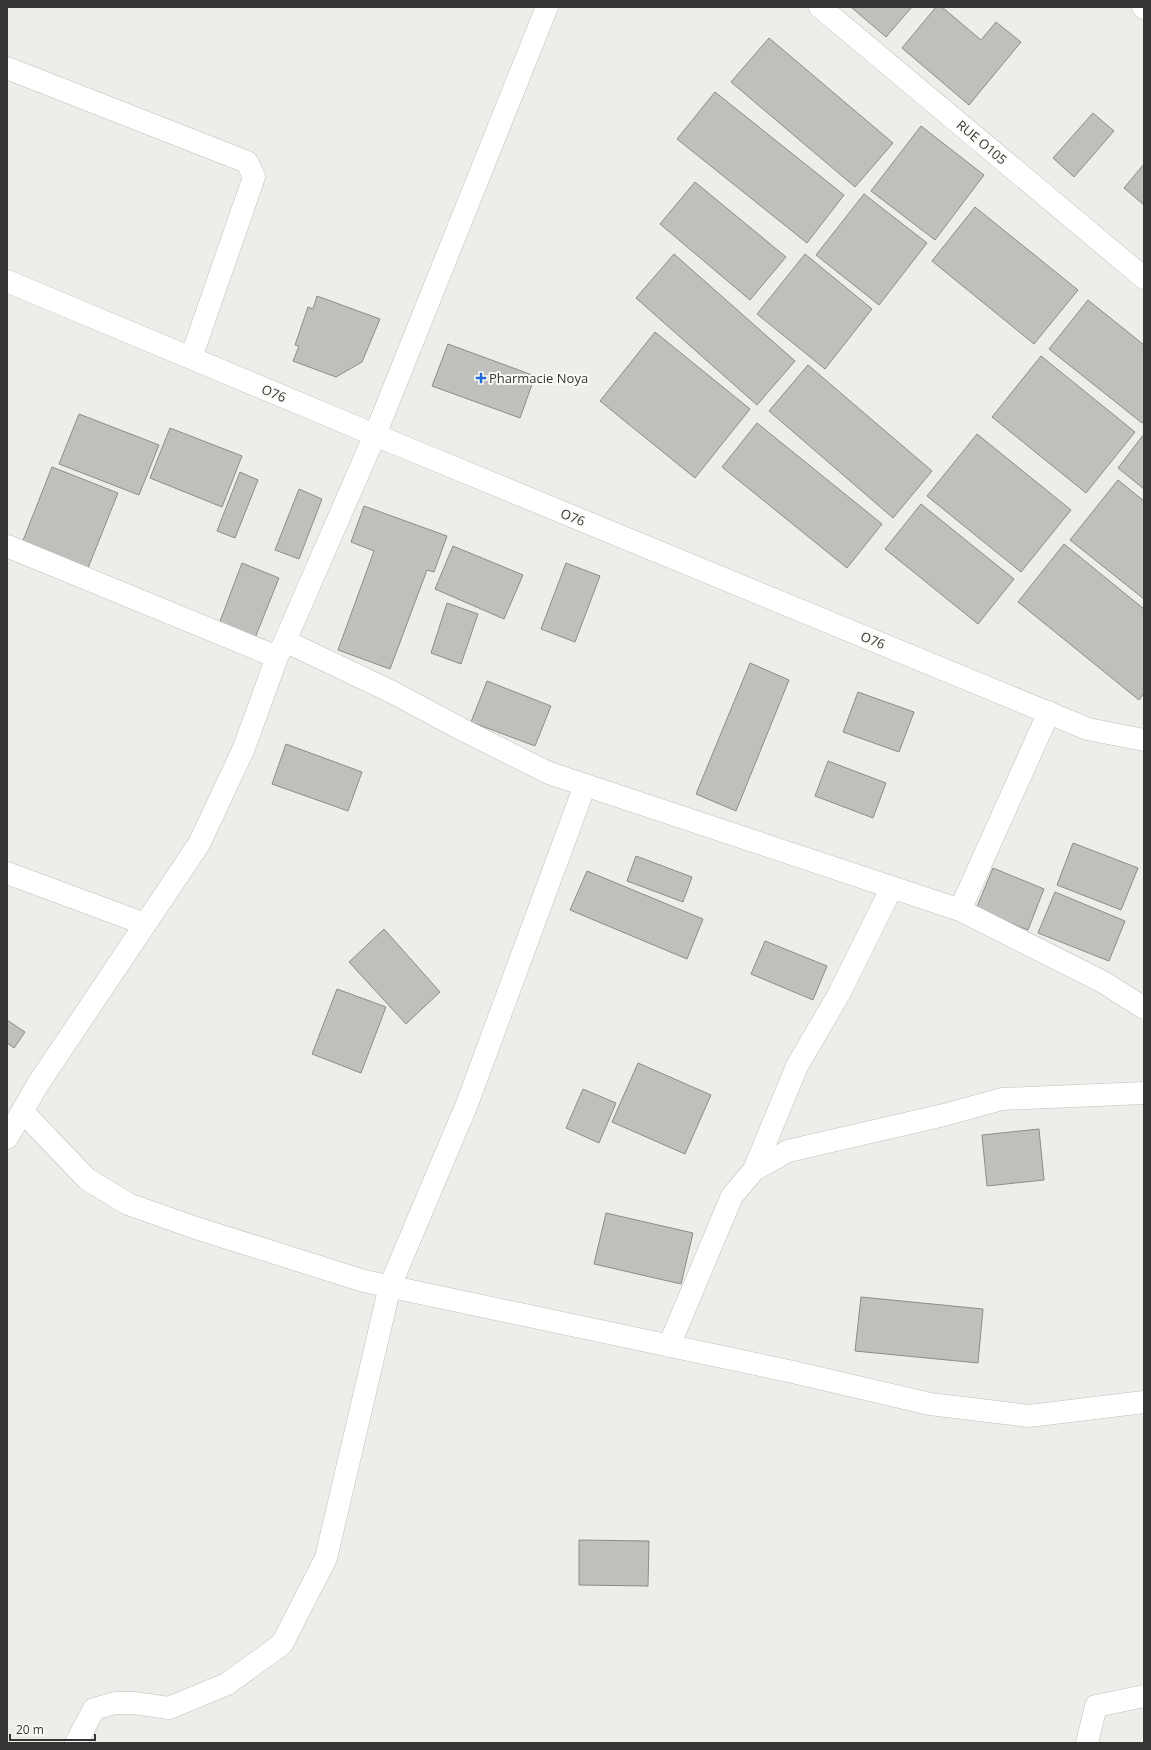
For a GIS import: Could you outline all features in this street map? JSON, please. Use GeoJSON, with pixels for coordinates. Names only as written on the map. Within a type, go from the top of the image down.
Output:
{"type":"FeatureCollection","features":[{"type":"Feature","properties":{"kind":"street"},"geometry":{"type":"LineString","coordinates":[[7,1138],[38,1084],[198,844],[224,793],[244,748],[281,649],[375,435],[547,7]]}},
{"type":"Feature","properties":{"kind":"street","name":"RUE O105"},"geometry":{"type":"LineString","coordinates":[[820,7],[1144,278]]}},
{"type":"Feature","properties":{"kind":"street"},"geometry":{"type":"LineString","coordinates":[[7,68],[247,162],[254,177],[191,358]]}},
{"type":"Feature","properties":{"kind":"street","name":"O76"},"geometry":{"type":"LineString","coordinates":[[7,281],[375,435],[1088,729],[1144,740]]}},
{"type":"Feature","properties":{"kind":"street"},"geometry":{"type":"LineString","coordinates":[[7,546],[392,692],[463,730],[549,773],[960,910],[1103,982],[1144,1008]]}},
{"type":"Feature","properties":{"kind":"street"},"geometry":{"type":"LineString","coordinates":[[960,910],[1049,712]]}},
{"type":"Feature","properties":{"kind":"street"},"geometry":{"type":"LineString","coordinates":[[76,1743],[94,1710],[115,1703],[134,1703],[169,1708],[227,1684],[282,1644],[326,1558],[390,1286],[467,1104],[585,785]]}},
{"type":"Feature","properties":{"kind":"street"},"geometry":{"type":"LineString","coordinates":[[7,873],[145,924]]}},
{"type":"Feature","properties":{"kind":"street"},"geometry":{"type":"LineString","coordinates":[[669,1346],[732,1196],[754,1170],[797,1066],[839,994],[892,887]]}},
{"type":"Feature","properties":{"kind":"street"},"geometry":{"type":"LineString","coordinates":[[754,1170],[788,1151],[944,1115],[1002,1099],[1144,1093]]}},
{"type":"Feature","properties":{"kind":"street"},"geometry":{"type":"LineString","coordinates":[[23,1112],[87,1179],[128,1204],[364,1281],[793,1372],[930,1404],[1029,1416],[1144,1402]]}},
{"type":"Feature","properties":{"kind":"street"},"geometry":{"type":"LineString","coordinates":[[1087,1743],[1096,1706],[1144,1696]]}},
{"type":"Feature","properties":{"kind":"building"},"geometry":{"type":"Polygon","coordinates":[[[851,7],[912,7],[886,37],[851,7]]]}},
{"type":"Feature","properties":{"kind":"building"},"geometry":{"type":"Polygon","coordinates":[[[936,7],[942,7],[981,40],[996,22],[1021,42],[969,105],[902,48],[936,7]]]}},
{"type":"Feature","properties":{"kind":"building"},"geometry":{"type":"Polygon","coordinates":[[[769,38],[893,143],[855,187],[731,82],[769,38]]]}},
{"type":"Feature","properties":{"kind":"building"},"geometry":{"type":"Polygon","coordinates":[[[715,92],[844,195],[807,243],[677,139],[715,92]]]}},
{"type":"Feature","properties":{"kind":"building"},"geometry":{"type":"Polygon","coordinates":[[[1093,113],[1114,131],[1074,177],[1053,158],[1093,113]]]}},
{"type":"Feature","properties":{"kind":"building"},"geometry":{"type":"Polygon","coordinates":[[[921,126],[984,175],[935,240],[871,191],[921,126]]]}},
{"type":"Feature","properties":{"kind":"building"},"geometry":{"type":"Polygon","coordinates":[[[1144,164],[1144,205],[1124,188],[1144,164]]]}},
{"type":"Feature","properties":{"kind":"building"},"geometry":{"type":"Polygon","coordinates":[[[695,182],[786,257],[750,300],[660,224],[695,182]]]}},
{"type":"Feature","properties":{"kind":"building"},"geometry":{"type":"Polygon","coordinates":[[[864,194],[927,243],[879,305],[816,255],[864,194]]]}},
{"type":"Feature","properties":{"kind":"building"},"geometry":{"type":"Polygon","coordinates":[[[975,207],[1078,290],[1034,344],[932,261],[975,207]]]}},
{"type":"Feature","properties":{"kind":"building"},"geometry":{"type":"Polygon","coordinates":[[[674,254],[795,361],[757,405],[636,298],[674,254]]]}},
{"type":"Feature","properties":{"kind":"building"},"geometry":{"type":"Polygon","coordinates":[[[805,254],[872,309],[825,369],[757,314],[805,254]]]}},
{"type":"Feature","properties":{"kind":"building"},"geometry":{"type":"Polygon","coordinates":[[[317,296],[380,319],[362,362],[336,377],[293,361],[299,346],[295,345],[308,307],[313,309],[317,296]]]}},
{"type":"Feature","properties":{"kind":"building"},"geometry":{"type":"Polygon","coordinates":[[[1088,300],[1144,345],[1144,421],[1142,423],[1049,349],[1088,300]]]}},
{"type":"Feature","properties":{"kind":"building"},"geometry":{"type":"Polygon","coordinates":[[[655,332],[750,409],[695,478],[600,401],[655,332]]]}},
{"type":"Feature","properties":{"kind":"building"},"geometry":{"type":"Polygon","coordinates":[[[448,344],[535,376],[520,418],[432,386],[448,344]]]}},
{"type":"Feature","properties":{"kind":"building"},"geometry":{"type":"Polygon","coordinates":[[[1041,356],[1135,432],[1086,493],[992,417],[1041,356]]]}},
{"type":"Feature","properties":{"kind":"building"},"geometry":{"type":"Polygon","coordinates":[[[808,365],[932,471],[893,518],[769,411],[808,365]]]}},
{"type":"Feature","properties":{"kind":"building"},"geometry":{"type":"Polygon","coordinates":[[[79,414],[159,445],[139,495],[59,464],[79,414]]]}},
{"type":"Feature","properties":{"kind":"building"},"geometry":{"type":"Polygon","coordinates":[[[757,423],[882,524],[847,568],[722,467],[757,423]]]}},
{"type":"Feature","properties":{"kind":"building"},"geometry":{"type":"Polygon","coordinates":[[[170,428],[242,456],[222,507],[150,478],[170,428]]]}},
{"type":"Feature","properties":{"kind":"building"},"geometry":{"type":"Polygon","coordinates":[[[977,434],[1071,510],[1021,572],[927,496],[977,434]]]}},
{"type":"Feature","properties":{"kind":"building"},"geometry":{"type":"Polygon","coordinates":[[[1144,434],[1144,489],[1118,468],[1144,434]]]}},
{"type":"Feature","properties":{"kind":"building"},"geometry":{"type":"Polygon","coordinates":[[[52,467],[118,493],[88,568],[22,543],[52,467]]]}},
{"type":"Feature","properties":{"kind":"building"},"geometry":{"type":"Polygon","coordinates":[[[240,472],[258,480],[235,538],[217,531],[240,472]]]}},
{"type":"Feature","properties":{"kind":"building"},"geometry":{"type":"Polygon","coordinates":[[[1118,480],[1144,501],[1144,599],[1070,540],[1118,480]]]}},
{"type":"Feature","properties":{"kind":"building"},"geometry":{"type":"Polygon","coordinates":[[[299,489],[322,499],[299,559],[275,550],[299,489]]]}},
{"type":"Feature","properties":{"kind":"building"},"geometry":{"type":"Polygon","coordinates":[[[921,504],[1014,579],[978,624],[885,549],[921,504]]]}},
{"type":"Feature","properties":{"kind":"building"},"geometry":{"type":"Polygon","coordinates":[[[364,506],[447,536],[434,572],[427,570],[390,669],[338,650],[374,551],[351,542],[364,506]]]}},
{"type":"Feature","properties":{"kind":"building"},"geometry":{"type":"Polygon","coordinates":[[[1064,544],[1144,609],[1144,693],[1139,700],[1018,602],[1064,544]]]}},
{"type":"Feature","properties":{"kind":"building"},"geometry":{"type":"Polygon","coordinates":[[[453,546],[523,575],[504,619],[435,589],[453,546]]]}},
{"type":"Feature","properties":{"kind":"building"},"geometry":{"type":"Polygon","coordinates":[[[242,563],[279,578],[255,638],[219,624],[242,563]]]}},
{"type":"Feature","properties":{"kind":"building"},"geometry":{"type":"Polygon","coordinates":[[[566,563],[600,576],[575,642],[541,629],[566,563]]]}},
{"type":"Feature","properties":{"kind":"building"},"geometry":{"type":"Polygon","coordinates":[[[447,603],[478,614],[461,664],[431,653],[447,603]]]}},
{"type":"Feature","properties":{"kind":"building"},"geometry":{"type":"Polygon","coordinates":[[[750,663],[789,680],[736,811],[696,794],[750,663]]]}},
{"type":"Feature","properties":{"kind":"building"},"geometry":{"type":"Polygon","coordinates":[[[487,681],[551,706],[535,746],[471,722],[487,681]]]}},
{"type":"Feature","properties":{"kind":"building"},"geometry":{"type":"Polygon","coordinates":[[[858,692],[914,712],[899,752],[843,732],[858,692]]]}},
{"type":"Feature","properties":{"kind":"building"},"geometry":{"type":"Polygon","coordinates":[[[286,744],[362,772],[348,811],[272,784],[286,744]]]}},
{"type":"Feature","properties":{"kind":"building"},"geometry":{"type":"Polygon","coordinates":[[[828,761],[886,783],[873,818],[815,796],[828,761]]]}},
{"type":"Feature","properties":{"kind":"building"},"geometry":{"type":"Polygon","coordinates":[[[1073,843],[1138,868],[1121,910],[1057,885],[1073,843]]]}},
{"type":"Feature","properties":{"kind":"building"},"geometry":{"type":"Polygon","coordinates":[[[636,856],[692,877],[683,902],[627,881],[636,856]]]}},
{"type":"Feature","properties":{"kind":"building"},"geometry":{"type":"Polygon","coordinates":[[[993,868],[1044,889],[1028,930],[976,909],[993,868]]]}},
{"type":"Feature","properties":{"kind":"building"},"geometry":{"type":"Polygon","coordinates":[[[587,871],[703,919],[687,959],[570,910],[587,871]]]}},
{"type":"Feature","properties":{"kind":"building"},"geometry":{"type":"Polygon","coordinates":[[[1055,892],[1125,921],[1109,961],[1038,933],[1055,892]]]}},
{"type":"Feature","properties":{"kind":"building"},"geometry":{"type":"Polygon","coordinates":[[[384,929],[440,992],[406,1024],[349,962],[384,929]]]}},
{"type":"Feature","properties":{"kind":"building"},"geometry":{"type":"Polygon","coordinates":[[[765,941],[827,966],[813,1000],[751,974],[765,941]]]}},
{"type":"Feature","properties":{"kind":"building"},"geometry":{"type":"Polygon","coordinates":[[[337,989],[386,1007],[361,1073],[312,1054],[337,989]]]}},
{"type":"Feature","properties":{"kind":"building"},"geometry":{"type":"Polygon","coordinates":[[[7,1020],[25,1032],[14,1048],[7,1043],[7,1020]]]}},
{"type":"Feature","properties":{"kind":"building"},"geometry":{"type":"Polygon","coordinates":[[[638,1063],[711,1095],[685,1154],[612,1122],[638,1063]]]}},
{"type":"Feature","properties":{"kind":"building"},"geometry":{"type":"Polygon","coordinates":[[[583,1089],[616,1103],[599,1143],[566,1128],[583,1089]]]}},
{"type":"Feature","properties":{"kind":"building"},"geometry":{"type":"Polygon","coordinates":[[[1039,1129],[1044,1180],[987,1186],[982,1135],[1039,1129]]]}},
{"type":"Feature","properties":{"kind":"building"},"geometry":{"type":"Polygon","coordinates":[[[606,1213],[693,1233],[681,1284],[594,1264],[606,1213]]]}},
{"type":"Feature","properties":{"kind":"building"},"geometry":{"type":"Polygon","coordinates":[[[861,1297],[983,1309],[978,1363],[855,1351],[861,1297]]]}},
{"type":"Feature","properties":{"kind":"building"},"geometry":{"type":"Polygon","coordinates":[[[579,1540],[649,1541],[648,1586],[579,1585],[579,1540]]]}},
{"type":"Feature","properties":{"kind":"place","name":"Pharmacie Noya"},"geometry":{"type":"Point","coordinates":[481,378]}}]}
